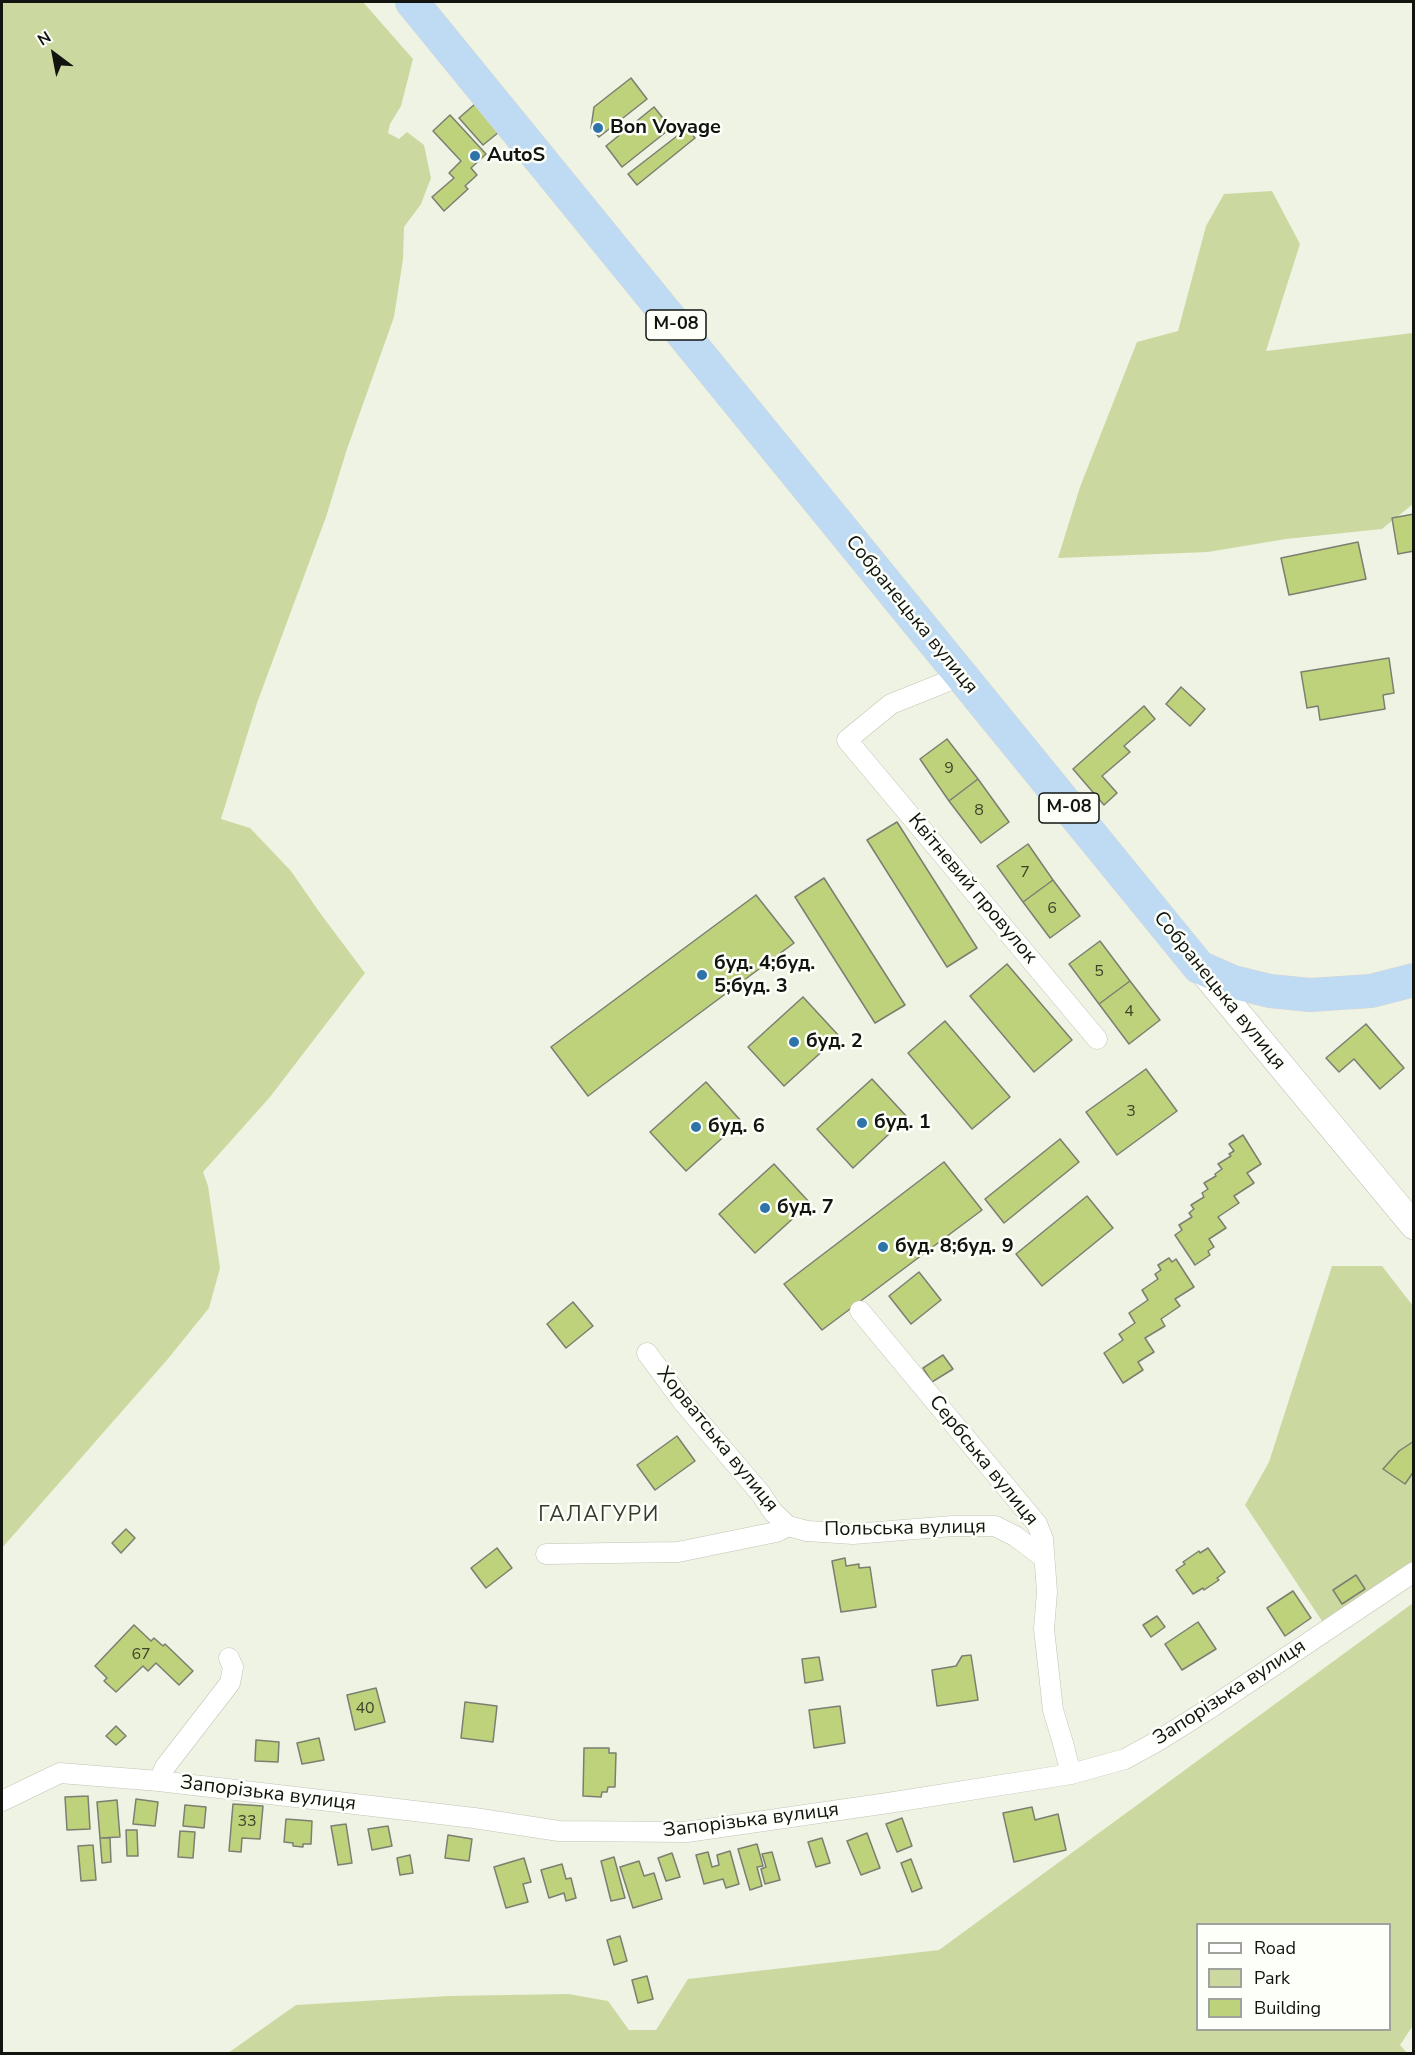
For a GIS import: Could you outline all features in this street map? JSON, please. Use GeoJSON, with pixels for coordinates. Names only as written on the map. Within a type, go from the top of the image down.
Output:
{"type":"FeatureCollection","features":[{"type":"Feature","properties":{"kind":"highway","name":"Собранецька вулиця"},"geometry":{"type":"LineString","coordinates":[[412,2],[1199,967]]}},
{"type":"Feature","properties":{"kind":"highway","name":"М-08"},"geometry":{"type":"LineString","coordinates":[[1199,967],[1233,982],[1270,991],[1310,995],[1371,991],[1413,980]]}},
{"type":"Feature","properties":{"kind":"main road","name":"Собранецька вулиця"},"geometry":{"type":"LineString","coordinates":[[1199,967],[1413,1226]]}},
{"type":"Feature","properties":{"kind":"street","name":"Квітневий провулок"},"geometry":{"type":"LineString","coordinates":[[961,676],[891,704],[847,740],[1097,1039]]}},
{"type":"Feature","properties":{"kind":"street","name":"Сербська вулиця"},"geometry":{"type":"LineString","coordinates":[[860,1311],[1037,1524],[1043,1539],[1047,1592],[1044,1629],[1051,1699],[1071,1774]]}},
{"type":"Feature","properties":{"kind":"street","name":"Хорватська вулиця"},"geometry":{"type":"LineString","coordinates":[[647,1353],[683,1402],[761,1494],[773,1512],[788,1526]]}},
{"type":"Feature","properties":{"kind":"street","name":"Польська вулиця"},"geometry":{"type":"LineString","coordinates":[[546,1554],[678,1552],[777,1532],[788,1526],[807,1531],[853,1534],[953,1526],[995,1526],[1015,1536],[1044,1558]]}},
{"type":"Feature","properties":{"kind":"street","name":"Запорізька вулиця"},"geometry":{"type":"LineString","coordinates":[[2,1802],[60,1773],[159,1781],[474,1818],[559,1831],[687,1832],[1071,1774],[1125,1759],[1156,1742],[1413,1572]]}},
{"type":"Feature","properties":{"kind":"street"},"geometry":{"type":"LineString","coordinates":[[159,1781],[165,1767],[230,1683],[233,1667],[229,1659]]}},
{"type":"Feature","properties":{"kind":"green space"},"geometry":{"type":"Polygon","coordinates":[[[2,2],[363,2],[413,59],[401,106],[390,124],[388,133],[399,139],[407,132],[424,145],[431,178],[421,204],[404,227],[403,259],[394,317],[347,449],[326,517],[257,703],[221,819],[250,828],[291,871],[365,973],[270,1097],[203,1172],[208,1186],[220,1268],[209,1308],[167,1360],[2,1548],[2,2]]]}},
{"type":"Feature","properties":{"kind":"green space"},"geometry":{"type":"Polygon","coordinates":[[[1272,191],[1300,244],[1266,351],[1413,333],[1413,504],[1382,529],[1286,539],[1208,552],[1058,558],[1080,487],[1137,342],[1178,331],[1206,226],[1224,194],[1272,191]]]}},
{"type":"Feature","properties":{"kind":"green space"},"geometry":{"type":"Polygon","coordinates":[[[1332,1266],[1382,1266],[1413,1306],[1413,1564],[1324,1624],[1245,1505],[1269,1462],[1332,1266]]]}},
{"type":"Feature","properties":{"kind":"green space"},"geometry":{"type":"Polygon","coordinates":[[[1413,1603],[1414,2024],[1400,2045],[1407,2053],[228,2053],[296,2005],[448,1996],[568,1994],[608,2001],[629,2030],[656,2030],[688,1979],[939,1950],[1413,1603]]]}},
{"type":"Feature","properties":{"kind":"building"},"geometry":{"type":"Polygon","coordinates":[[[631,78],[647,99],[599,137],[591,128],[594,107],[631,78]]]}},
{"type":"Feature","properties":{"kind":"building"},"geometry":{"type":"Polygon","coordinates":[[[475,104],[499,132],[483,145],[459,118],[475,104]]]}},
{"type":"Feature","properties":{"kind":"building"},"geometry":{"type":"Polygon","coordinates":[[[654,107],[671,128],[622,167],[606,146],[654,107]]]}},
{"type":"Feature","properties":{"kind":"building"},"geometry":{"type":"Polygon","coordinates":[[[450,115],[486,154],[471,168],[477,175],[465,186],[468,189],[444,211],[432,197],[454,178],[449,173],[461,161],[433,131],[450,115]]]}},
{"type":"Feature","properties":{"kind":"building"},"geometry":{"type":"Polygon","coordinates":[[[689,130],[695,138],[637,185],[628,174],[677,136],[679,138],[689,130]]]}},
{"type":"Feature","properties":{"kind":"building"},"geometry":{"type":"Polygon","coordinates":[[[1414,514],[1414,551],[1398,554],[1392,518],[1414,514]]]}},
{"type":"Feature","properties":{"kind":"building"},"geometry":{"type":"Polygon","coordinates":[[[1358,542],[1366,579],[1289,595],[1281,558],[1358,542]]]}},
{"type":"Feature","properties":{"kind":"building"},"geometry":{"type":"Polygon","coordinates":[[[1389,658],[1394,693],[1383,695],[1385,709],[1320,720],[1318,706],[1307,708],[1301,672],[1389,658]]]}},
{"type":"Feature","properties":{"kind":"building"},"geometry":{"type":"Polygon","coordinates":[[[1181,687],[1205,709],[1190,726],[1166,704],[1181,687]]]}},
{"type":"Feature","properties":{"kind":"building"},"geometry":{"type":"Polygon","coordinates":[[[1144,706],[1155,719],[1124,746],[1130,752],[1102,776],[1117,793],[1104,805],[1073,769],[1144,706]]]}},
{"type":"Feature","properties":{"kind":"building"},"geometry":{"type":"Polygon","coordinates":[[[947,739],[978,779],[949,801],[920,759],[947,739]]]}},
{"type":"Feature","properties":{"kind":"building"},"geometry":{"type":"Polygon","coordinates":[[[978,779],[1009,822],[981,843],[949,801],[978,779]]]}},
{"type":"Feature","properties":{"kind":"building"},"geometry":{"type":"Polygon","coordinates":[[[897,822],[977,948],[947,967],[867,840],[897,822]]]}},
{"type":"Feature","properties":{"kind":"building"},"geometry":{"type":"Polygon","coordinates":[[[1028,844],[1053,880],[1023,902],[997,866],[1028,844]]]}},
{"type":"Feature","properties":{"kind":"building"},"geometry":{"type":"Polygon","coordinates":[[[824,878],[905,1005],[875,1023],[795,897],[824,878]]]}},
{"type":"Feature","properties":{"kind":"building"},"geometry":{"type":"Polygon","coordinates":[[[1053,880],[1080,916],[1050,938],[1023,902],[1053,880]]]}},
{"type":"Feature","properties":{"kind":"building","name":"буд. 4;буд. 5;буд. 3"},"geometry":{"type":"Polygon","coordinates":[[[756,895],[794,943],[588,1096],[551,1047],[756,895]]]}},
{"type":"Feature","properties":{"kind":"building"},"geometry":{"type":"Polygon","coordinates":[[[1100,941],[1130,981],[1099,1004],[1069,964],[1100,941]]]}},
{"type":"Feature","properties":{"kind":"building"},"geometry":{"type":"Polygon","coordinates":[[[1007,964],[1072,1040],[1034,1072],[970,996],[1007,964]]]}},
{"type":"Feature","properties":{"kind":"building"},"geometry":{"type":"Polygon","coordinates":[[[1130,981],[1160,1020],[1129,1044],[1099,1004],[1130,981]]]}},
{"type":"Feature","properties":{"kind":"building","name":"буд. 2"},"geometry":{"type":"Polygon","coordinates":[[[803,997],[839,1036],[784,1086],[748,1047],[803,997]]]}},
{"type":"Feature","properties":{"kind":"building"},"geometry":{"type":"Polygon","coordinates":[[[945,1021],[1010,1097],[972,1129],[908,1053],[945,1021]]]}},
{"type":"Feature","properties":{"kind":"building"},"geometry":{"type":"Polygon","coordinates":[[[1366,1024],[1404,1068],[1380,1089],[1354,1059],[1339,1072],[1326,1058],[1366,1024]]]}},
{"type":"Feature","properties":{"kind":"building"},"geometry":{"type":"Polygon","coordinates":[[[1146,1069],[1177,1111],[1117,1155],[1086,1112],[1146,1069]]]}},
{"type":"Feature","properties":{"kind":"building","name":"буд. 1"},"geometry":{"type":"Polygon","coordinates":[[[872,1079],[907,1117],[853,1168],[817,1129],[872,1079]]]}},
{"type":"Feature","properties":{"kind":"building","name":"буд. 6"},"geometry":{"type":"Polygon","coordinates":[[[706,1082],[741,1121],[686,1171],[650,1132],[706,1082]]]}},
{"type":"Feature","properties":{"kind":"building"},"geometry":{"type":"Polygon","coordinates":[[[1243,1135],[1261,1164],[1247,1173],[1254,1183],[1234,1196],[1239,1203],[1218,1217],[1226,1228],[1209,1239],[1214,1247],[1208,1251],[1210,1255],[1195,1265],[1175,1235],[1182,1230],[1179,1225],[1192,1217],[1189,1213],[1194,1209],[1191,1205],[1204,1197],[1202,1193],[1208,1189],[1204,1183],[1216,1176],[1215,1174],[1222,1169],[1218,1164],[1231,1156],[1229,1154],[1234,1151],[1229,1144],[1243,1135]]]}},
{"type":"Feature","properties":{"kind":"building"},"geometry":{"type":"Polygon","coordinates":[[[1060,1139],[1079,1162],[1004,1223],[985,1199],[1060,1139]]]}},
{"type":"Feature","properties":{"kind":"building","name":"буд. 8;буд. 9"},"geometry":{"type":"Polygon","coordinates":[[[944,1162],[982,1210],[822,1330],[784,1284],[944,1162]]]}},
{"type":"Feature","properties":{"kind":"building","name":"буд. 7"},"geometry":{"type":"Polygon","coordinates":[[[774,1164],[810,1203],[755,1253],[719,1214],[774,1164]]]}},
{"type":"Feature","properties":{"kind":"building"},"geometry":{"type":"Polygon","coordinates":[[[1087,1196],[1113,1228],[1042,1286],[1016,1254],[1087,1196]]]}},
{"type":"Feature","properties":{"kind":"building"},"geometry":{"type":"Polygon","coordinates":[[[1169,1258],[1172,1262],[1176,1259],[1194,1287],[1175,1299],[1180,1306],[1161,1319],[1165,1326],[1145,1338],[1154,1352],[1138,1362],[1143,1370],[1123,1383],[1104,1353],[1123,1340],[1119,1334],[1135,1323],[1129,1313],[1148,1300],[1142,1290],[1158,1279],[1155,1274],[1161,1270],[1158,1265],[1169,1258]]]}},
{"type":"Feature","properties":{"kind":"building"},"geometry":{"type":"Polygon","coordinates":[[[919,1272],[941,1300],[911,1324],[889,1296],[919,1272]]]}},
{"type":"Feature","properties":{"kind":"building"},"geometry":{"type":"Polygon","coordinates":[[[573,1302],[593,1326],[566,1348],[547,1324],[573,1302]]]}},
{"type":"Feature","properties":{"kind":"building"},"geometry":{"type":"Polygon","coordinates":[[[943,1355],[953,1369],[932,1382],[923,1368],[943,1355]]]}},
{"type":"Feature","properties":{"kind":"building"},"geometry":{"type":"Polygon","coordinates":[[[677,1436],[695,1461],[655,1490],[637,1465],[677,1436]]]}},
{"type":"Feature","properties":{"kind":"building"},"geometry":{"type":"Polygon","coordinates":[[[1414,1441],[1414,1471],[1405,1484],[1383,1469],[1399,1451],[1414,1441]]]}},
{"type":"Feature","properties":{"kind":"building"},"geometry":{"type":"Polygon","coordinates":[[[126,1529],[135,1538],[121,1553],[112,1543],[126,1529]]]}},
{"type":"Feature","properties":{"kind":"building"},"geometry":{"type":"Polygon","coordinates":[[[497,1548],[512,1568],[486,1588],[471,1568],[497,1548]]]}},
{"type":"Feature","properties":{"kind":"building"},"geometry":{"type":"Polygon","coordinates":[[[1208,1548],[1225,1572],[1217,1578],[1219,1580],[1193,1594],[1176,1570],[1199,1551],[1200,1553],[1208,1548]]]}},
{"type":"Feature","properties":{"kind":"building"},"geometry":{"type":"Polygon","coordinates":[[[845,1558],[846,1566],[859,1564],[859,1568],[870,1567],[876,1607],[841,1612],[832,1561],[845,1558]]]}},
{"type":"Feature","properties":{"kind":"building"},"geometry":{"type":"Polygon","coordinates":[[[1356,1575],[1365,1589],[1342,1604],[1333,1590],[1356,1575]]]}},
{"type":"Feature","properties":{"kind":"building"},"geometry":{"type":"Polygon","coordinates":[[[1293,1591],[1311,1618],[1285,1636],[1267,1608],[1293,1591]]]}},
{"type":"Feature","properties":{"kind":"building"},"geometry":{"type":"Polygon","coordinates":[[[1157,1616],[1165,1627],[1151,1637],[1143,1625],[1157,1616]]]}},
{"type":"Feature","properties":{"kind":"building"},"geometry":{"type":"Polygon","coordinates":[[[1198,1622],[1216,1649],[1182,1670],[1165,1644],[1198,1622]]]}},
{"type":"Feature","properties":{"kind":"building"},"geometry":{"type":"Polygon","coordinates":[[[134,1625],[151,1641],[154,1638],[163,1646],[165,1644],[193,1671],[179,1685],[156,1663],[148,1671],[143,1666],[116,1692],[104,1681],[107,1678],[95,1666],[134,1625]]]}},
{"type":"Feature","properties":{"kind":"building"},"geometry":{"type":"Polygon","coordinates":[[[971,1655],[978,1700],[937,1706],[932,1670],[956,1666],[962,1656],[971,1655]]]}},
{"type":"Feature","properties":{"kind":"building"},"geometry":{"type":"Polygon","coordinates":[[[819,1657],[823,1680],[805,1683],[802,1659],[819,1657]]]}},
{"type":"Feature","properties":{"kind":"building"},"geometry":{"type":"Polygon","coordinates":[[[376,1688],[385,1722],[355,1730],[347,1695],[376,1688]]]}},
{"type":"Feature","properties":{"kind":"building"},"geometry":{"type":"Polygon","coordinates":[[[465,1702],[497,1706],[493,1742],[461,1738],[465,1702]]]}},
{"type":"Feature","properties":{"kind":"building"},"geometry":{"type":"Polygon","coordinates":[[[840,1706],[845,1743],[814,1748],[809,1710],[840,1706]]]}},
{"type":"Feature","properties":{"kind":"building"},"geometry":{"type":"Polygon","coordinates":[[[116,1726],[126,1736],[116,1745],[106,1736],[116,1726]]]}},
{"type":"Feature","properties":{"kind":"building"},"geometry":{"type":"Polygon","coordinates":[[[319,1738],[324,1760],[302,1764],[297,1743],[319,1738]]]}},
{"type":"Feature","properties":{"kind":"building"},"geometry":{"type":"Polygon","coordinates":[[[256,1740],[279,1742],[278,1762],[255,1761],[256,1740]]]}},
{"type":"Feature","properties":{"kind":"building"},"geometry":{"type":"Polygon","coordinates":[[[584,1748],[609,1748],[609,1753],[616,1753],[615,1787],[608,1787],[607,1792],[602,1792],[601,1797],[583,1796],[584,1748]]]}},
{"type":"Feature","properties":{"kind":"building"},"geometry":{"type":"Polygon","coordinates":[[[88,1796],[90,1829],[67,1830],[65,1797],[88,1796]]]}},
{"type":"Feature","properties":{"kind":"building"},"geometry":{"type":"Polygon","coordinates":[[[136,1799],[158,1802],[155,1826],[133,1824],[136,1799]]]}},
{"type":"Feature","properties":{"kind":"building"},"geometry":{"type":"Polygon","coordinates":[[[117,1800],[120,1837],[100,1838],[97,1802],[117,1800]]]}},
{"type":"Feature","properties":{"kind":"building"},"geometry":{"type":"Polygon","coordinates":[[[233,1804],[263,1806],[260,1839],[242,1838],[241,1852],[229,1851],[233,1804]]]}},
{"type":"Feature","properties":{"kind":"building"},"geometry":{"type":"Polygon","coordinates":[[[185,1805],[206,1807],[204,1828],[183,1826],[185,1805]]]}},
{"type":"Feature","properties":{"kind":"building"},"geometry":{"type":"Polygon","coordinates":[[[1032,1807],[1035,1820],[1058,1814],[1066,1850],[1014,1862],[1003,1813],[1032,1807]]]}},
{"type":"Feature","properties":{"kind":"building"},"geometry":{"type":"Polygon","coordinates":[[[902,1818],[912,1846],[897,1852],[886,1824],[902,1818]]]}},
{"type":"Feature","properties":{"kind":"building"},"geometry":{"type":"Polygon","coordinates":[[[286,1819],[312,1821],[311,1844],[303,1844],[303,1847],[284,1842],[286,1819]]]}},
{"type":"Feature","properties":{"kind":"building"},"geometry":{"type":"Polygon","coordinates":[[[346,1824],[352,1863],[338,1865],[331,1826],[346,1824]]]}},
{"type":"Feature","properties":{"kind":"building"},"geometry":{"type":"Polygon","coordinates":[[[388,1826],[392,1846],[372,1850],[368,1829],[388,1826]]]}},
{"type":"Feature","properties":{"kind":"building"},"geometry":{"type":"Polygon","coordinates":[[[126,1830],[137,1830],[138,1856],[127,1856],[126,1830]]]}},
{"type":"Feature","properties":{"kind":"building"},"geometry":{"type":"Polygon","coordinates":[[[180,1831],[195,1832],[193,1858],[178,1857],[180,1831]]]}},
{"type":"Feature","properties":{"kind":"building"},"geometry":{"type":"Polygon","coordinates":[[[867,1833],[880,1868],[861,1875],[847,1841],[867,1833]]]}},
{"type":"Feature","properties":{"kind":"building"},"geometry":{"type":"Polygon","coordinates":[[[448,1835],[472,1839],[469,1861],[445,1858],[448,1835]]]}},
{"type":"Feature","properties":{"kind":"building"},"geometry":{"type":"Polygon","coordinates":[[[100,1838],[110,1838],[111,1862],[102,1863],[100,1838]]]}},
{"type":"Feature","properties":{"kind":"building"},"geometry":{"type":"Polygon","coordinates":[[[822,1838],[830,1863],[816,1867],[808,1842],[822,1838]]]}},
{"type":"Feature","properties":{"kind":"building"},"geometry":{"type":"Polygon","coordinates":[[[757,1844],[763,1866],[757,1867],[762,1886],[750,1890],[738,1849],[757,1844]]]}},
{"type":"Feature","properties":{"kind":"building"},"geometry":{"type":"Polygon","coordinates":[[[93,1845],[96,1880],[81,1881],[78,1846],[93,1845]]]}},
{"type":"Feature","properties":{"kind":"building"},"geometry":{"type":"Polygon","coordinates":[[[730,1851],[739,1884],[726,1888],[723,1879],[704,1884],[696,1855],[708,1852],[712,1867],[719,1865],[717,1855],[730,1851]]]}},
{"type":"Feature","properties":{"kind":"building"},"geometry":{"type":"Polygon","coordinates":[[[772,1852],[780,1880],[765,1884],[761,1869],[766,1867],[762,1854],[772,1852]]]}},
{"type":"Feature","properties":{"kind":"building"},"geometry":{"type":"Polygon","coordinates":[[[672,1853],[680,1877],[666,1881],[658,1858],[672,1853]]]}},
{"type":"Feature","properties":{"kind":"building"},"geometry":{"type":"Polygon","coordinates":[[[410,1855],[413,1873],[400,1875],[397,1858],[410,1855]]]}},
{"type":"Feature","properties":{"kind":"building"},"geometry":{"type":"Polygon","coordinates":[[[614,1857],[625,1898],[611,1901],[601,1861],[614,1857]]]}},
{"type":"Feature","properties":{"kind":"building"},"geometry":{"type":"Polygon","coordinates":[[[524,1858],[531,1882],[523,1884],[528,1902],[506,1908],[494,1867],[524,1858]]]}},
{"type":"Feature","properties":{"kind":"building"},"geometry":{"type":"Polygon","coordinates":[[[911,1859],[922,1888],[912,1892],[901,1863],[911,1859]]]}},
{"type":"Feature","properties":{"kind":"building"},"geometry":{"type":"Polygon","coordinates":[[[639,1861],[644,1876],[654,1873],[662,1899],[633,1908],[620,1867],[639,1861]]]}},
{"type":"Feature","properties":{"kind":"building"},"geometry":{"type":"Polygon","coordinates":[[[562,1864],[566,1879],[571,1878],[576,1898],[566,1901],[564,1893],[549,1898],[541,1870],[562,1864]]]}},
{"type":"Feature","properties":{"kind":"building"},"geometry":{"type":"Polygon","coordinates":[[[620,1936],[627,1961],[614,1965],[607,1940],[620,1936]]]}},
{"type":"Feature","properties":{"kind":"building"},"geometry":{"type":"Polygon","coordinates":[[[647,1976],[653,1999],[638,2003],[632,1980],[647,1976]]]}},
{"type":"Feature","properties":{"kind":"place","name":"Bon Voyage"},"geometry":{"type":"Point","coordinates":[598,128]}},
{"type":"Feature","properties":{"kind":"place","name":"AutoS"},"geometry":{"type":"Point","coordinates":[475,156]}},
{"type":"Feature","properties":{"kind":"place","name":"буд. 4;буд. 5;буд. 3"},"geometry":{"type":"Point","coordinates":[702,975]}},
{"type":"Feature","properties":{"kind":"place","name":"буд. 2"},"geometry":{"type":"Point","coordinates":[794,1042]}},
{"type":"Feature","properties":{"kind":"place","name":"буд. 1"},"geometry":{"type":"Point","coordinates":[862,1123]}},
{"type":"Feature","properties":{"kind":"place","name":"буд. 6"},"geometry":{"type":"Point","coordinates":[696,1127]}},
{"type":"Feature","properties":{"kind":"place","name":"буд. 7"},"geometry":{"type":"Point","coordinates":[765,1208]}},
{"type":"Feature","properties":{"kind":"place","name":"буд. 8;буд. 9"},"geometry":{"type":"Point","coordinates":[883,1247]}},
{"type":"Feature","properties":{"kind":"district","name":"ГАЛАГУРИ"},"geometry":{"type":"Point","coordinates":[599,1516]}}]}
